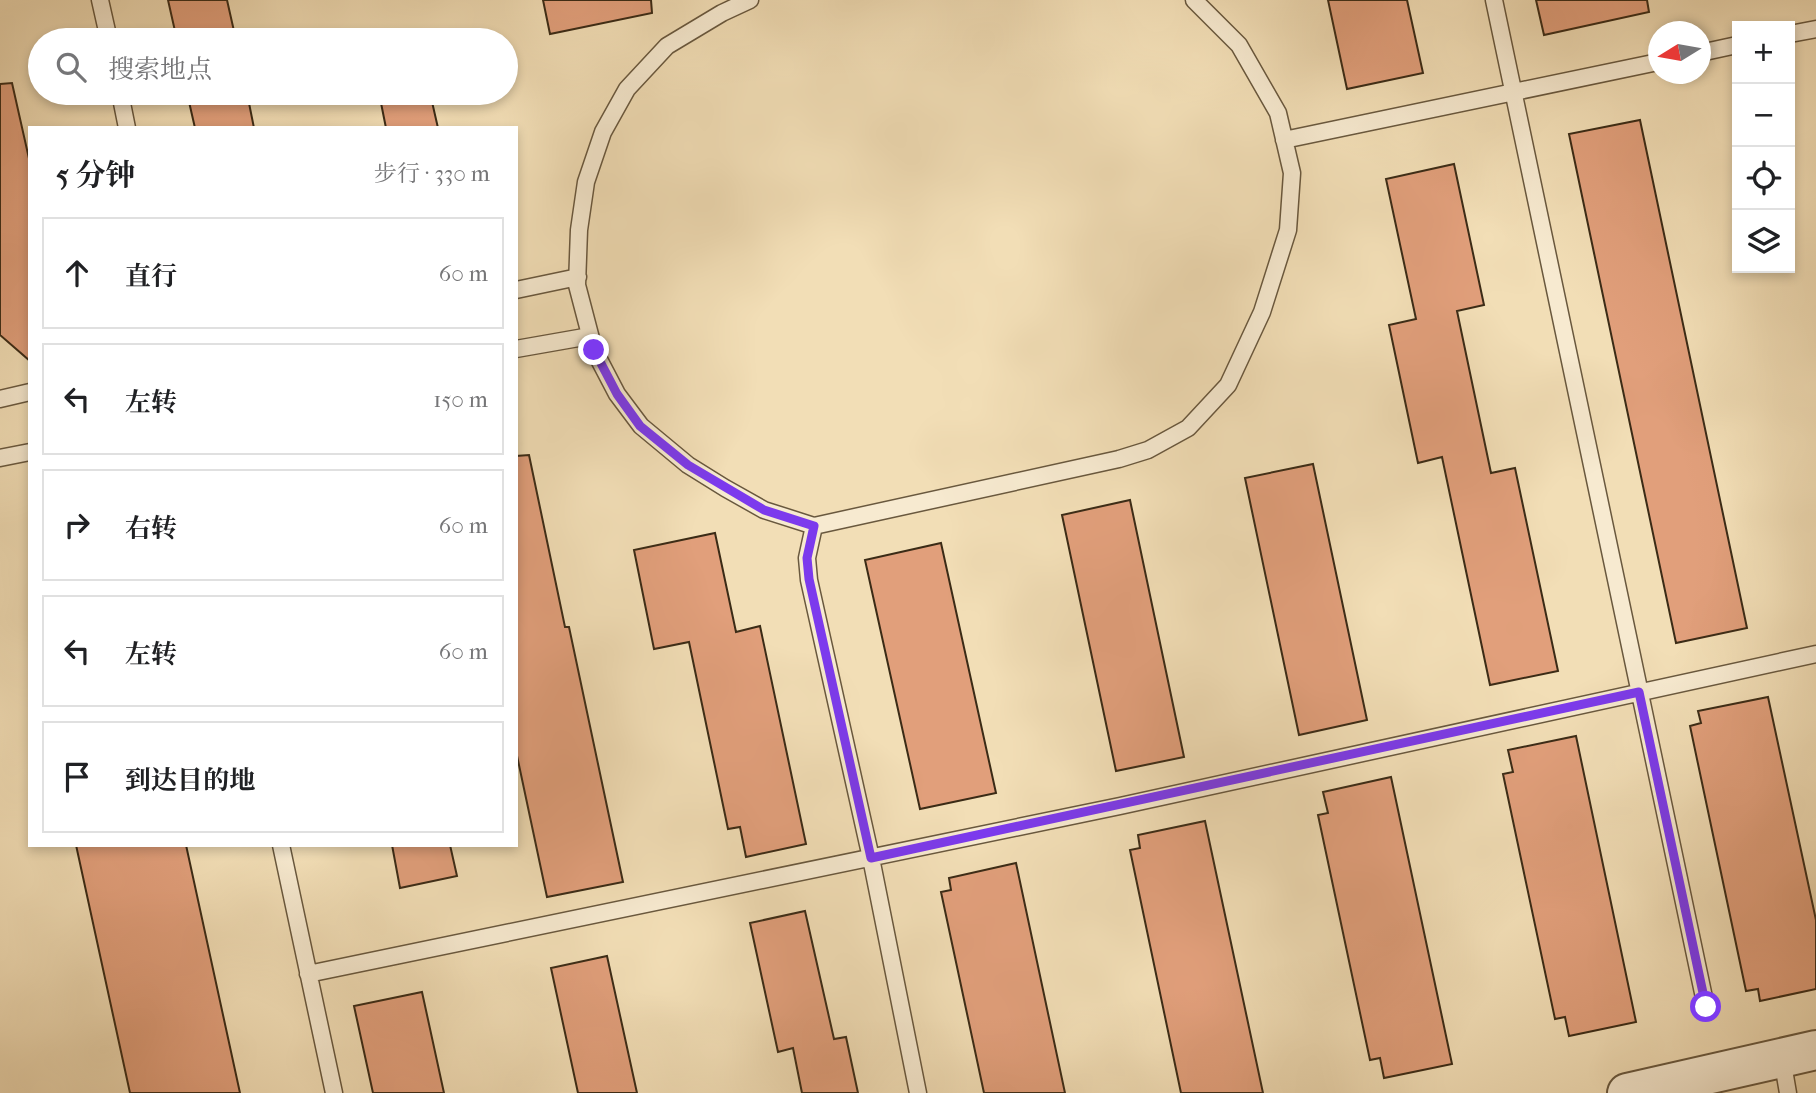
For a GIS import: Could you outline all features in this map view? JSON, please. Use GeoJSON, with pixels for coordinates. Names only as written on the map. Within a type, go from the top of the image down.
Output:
{"type":"FeatureCollection","features":[{"type":"Feature","properties":{"kind":"street"},"geometry":{"type":"LineString","coordinates":[[1627,1093],[1795,1067]]}},
{"type":"Feature","properties":{"kind":"lane"},"geometry":{"type":"LineString","coordinates":[[100,0],[106,28]]}},
{"type":"Feature","properties":{"kind":"lane"},"geometry":{"type":"LineString","coordinates":[[750,0],[720,6],[667,46],[626,89],[603,131],[586,182],[579,230],[577,285],[594,350],[617,394],[640,426],[688,465],[735,494],[764,510],[814,526],[1119,459],[1148,450],[1188,428],[1228,385],[1262,312],[1288,230],[1292,173],[1278,113],[1238,45],[1194,0]]}},
{"type":"Feature","properties":{"kind":"lane"},"geometry":{"type":"LineString","coordinates":[[1494,0],[1706,1007]]}},
{"type":"Feature","properties":{"kind":"lane"},"geometry":{"type":"LineString","coordinates":[[1795,33],[1816,29]]}},
{"type":"Feature","properties":{"kind":"lane"},"geometry":{"type":"LineString","coordinates":[[1711,51],[1732,46]]}},
{"type":"Feature","properties":{"kind":"lane"},"geometry":{"type":"LineString","coordinates":[[1284,140],[1648,64]]}},
{"type":"Feature","properties":{"kind":"lane"},"geometry":{"type":"LineString","coordinates":[[122,105],[127,126]]}},
{"type":"Feature","properties":{"kind":"lane"},"geometry":{"type":"LineString","coordinates":[[518,290],[578,277]]}},
{"type":"Feature","properties":{"kind":"lane"},"geometry":{"type":"LineString","coordinates":[[518,349],[590,335]]}},
{"type":"Feature","properties":{"kind":"lane"},"geometry":{"type":"LineString","coordinates":[[0,398],[28,392]]}},
{"type":"Feature","properties":{"kind":"lane"},"geometry":{"type":"LineString","coordinates":[[0,458],[28,452]]}},
{"type":"Feature","properties":{"kind":"lane"},"geometry":{"type":"LineString","coordinates":[[814,526],[807,558],[809,579],[871,858],[918,1093]]}},
{"type":"Feature","properties":{"kind":"lane"},"geometry":{"type":"LineString","coordinates":[[308,974],[871,858],[1816,654]]}},
{"type":"Feature","properties":{"kind":"lane"},"geometry":{"type":"LineString","coordinates":[[281,847],[334,1093]]}},
{"type":"Feature","properties":{"kind":"building"},"geometry":{"type":"Polygon","coordinates":[[[168,0],[227,0],[233,28],[174,28],[168,0]]]}},
{"type":"Feature","properties":{"kind":"building"},"geometry":{"type":"Polygon","coordinates":[[[543,0],[651,0],[652,13],[550,34],[543,0]]]}},
{"type":"Feature","properties":{"kind":"building"},"geometry":{"type":"Polygon","coordinates":[[[1328,0],[1407,0],[1423,73],[1347,89],[1328,0]]]}},
{"type":"Feature","properties":{"kind":"building"},"geometry":{"type":"Polygon","coordinates":[[[1536,0],[1647,0],[1649,12],[1544,35],[1536,0]]]}},
{"type":"Feature","properties":{"kind":"building"},"geometry":{"type":"Polygon","coordinates":[[[12,83],[28,154],[28,359],[0,335],[0,84],[12,83]]]}},
{"type":"Feature","properties":{"kind":"building"},"geometry":{"type":"Polygon","coordinates":[[[190,105],[249,105],[254,126],[195,126],[190,105]]]}},
{"type":"Feature","properties":{"kind":"building"},"geometry":{"type":"Polygon","coordinates":[[[381,105],[433,105],[438,126],[386,126],[381,105]]]}},
{"type":"Feature","properties":{"kind":"building"},"geometry":{"type":"Polygon","coordinates":[[[1640,120],[1747,628],[1676,643],[1569,134],[1640,120]]]}},
{"type":"Feature","properties":{"kind":"building"},"geometry":{"type":"Polygon","coordinates":[[[1454,164],[1484,305],[1457,311],[1491,473],[1515,468],[1558,671],[1490,685],[1442,457],[1418,463],[1389,325],[1416,319],[1386,179],[1454,164]]]}},
{"type":"Feature","properties":{"kind":"building"},"geometry":{"type":"Polygon","coordinates":[[[529,455],[623,882],[547,897],[518,760],[518,456],[529,455]]]}},
{"type":"Feature","properties":{"kind":"building"},"geometry":{"type":"Polygon","coordinates":[[[1313,464],[1367,720],[1299,735],[1245,478],[1313,464]]]}},
{"type":"Feature","properties":{"kind":"building"},"geometry":{"type":"Polygon","coordinates":[[[1130,500],[1184,757],[1116,771],[1062,515],[1130,500]]]}},
{"type":"Feature","properties":{"kind":"building"},"geometry":{"type":"Polygon","coordinates":[[[715,533],[736,632],[760,626],[806,844],[746,857],[740,827],[728,829],[689,642],[654,649],[634,550],[715,533]]]}},
{"type":"Feature","properties":{"kind":"building"},"geometry":{"type":"Polygon","coordinates":[[[941,543],[996,793],[920,809],[865,560],[941,543]]]}},
{"type":"Feature","properties":{"kind":"building"},"geometry":{"type":"Polygon","coordinates":[[[1768,697],[1816,920],[1816,989],[1760,1001],[1758,989],[1746,991],[1690,726],[1701,723],[1698,711],[1768,697]]]}},
{"type":"Feature","properties":{"kind":"building"},"geometry":{"type":"Polygon","coordinates":[[[1576,736],[1636,1022],[1569,1036],[1565,1017],[1555,1019],[1503,774],[1513,772],[1508,750],[1576,736]]]}},
{"type":"Feature","properties":{"kind":"building"},"geometry":{"type":"Polygon","coordinates":[[[1391,777],[1452,1064],[1384,1078],[1380,1058],[1370,1060],[1318,815],[1328,813],[1323,792],[1391,777]]]}},
{"type":"Feature","properties":{"kind":"building"},"geometry":{"type":"Polygon","coordinates":[[[1205,821],[1263,1093],[1181,1093],[1130,850],[1140,848],[1138,835],[1205,821]]]}},
{"type":"Feature","properties":{"kind":"building"},"geometry":{"type":"Polygon","coordinates":[[[76,847],[186,847],[240,1093],[130,1093],[76,847]]]}},
{"type":"Feature","properties":{"kind":"building"},"geometry":{"type":"Polygon","coordinates":[[[392,847],[450,847],[457,876],[400,888],[392,847]]]}},
{"type":"Feature","properties":{"kind":"building"},"geometry":{"type":"Polygon","coordinates":[[[1016,863],[1065,1093],[984,1093],[941,892],[951,890],[949,878],[1016,863]]]}},
{"type":"Feature","properties":{"kind":"building"},"geometry":{"type":"Polygon","coordinates":[[[805,911],[834,1039],[846,1037],[858,1093],[802,1093],[793,1048],[778,1052],[750,923],[805,911]]]}},
{"type":"Feature","properties":{"kind":"building"},"geometry":{"type":"Polygon","coordinates":[[[607,956],[637,1093],[578,1093],[551,968],[607,956]]]}},
{"type":"Feature","properties":{"kind":"building"},"geometry":{"type":"Polygon","coordinates":[[[422,992],[444,1093],[373,1093],[354,1006],[422,992]]]}},
{"type":"Feature","properties":{"kind":"route"},"geometry":{"type":"LineString","coordinates":[[594,350],[617,394],[640,426],[688,465],[764,510],[814,526],[807,558],[809,579],[871,858],[1639,692],[1706,1007]]}}]}
